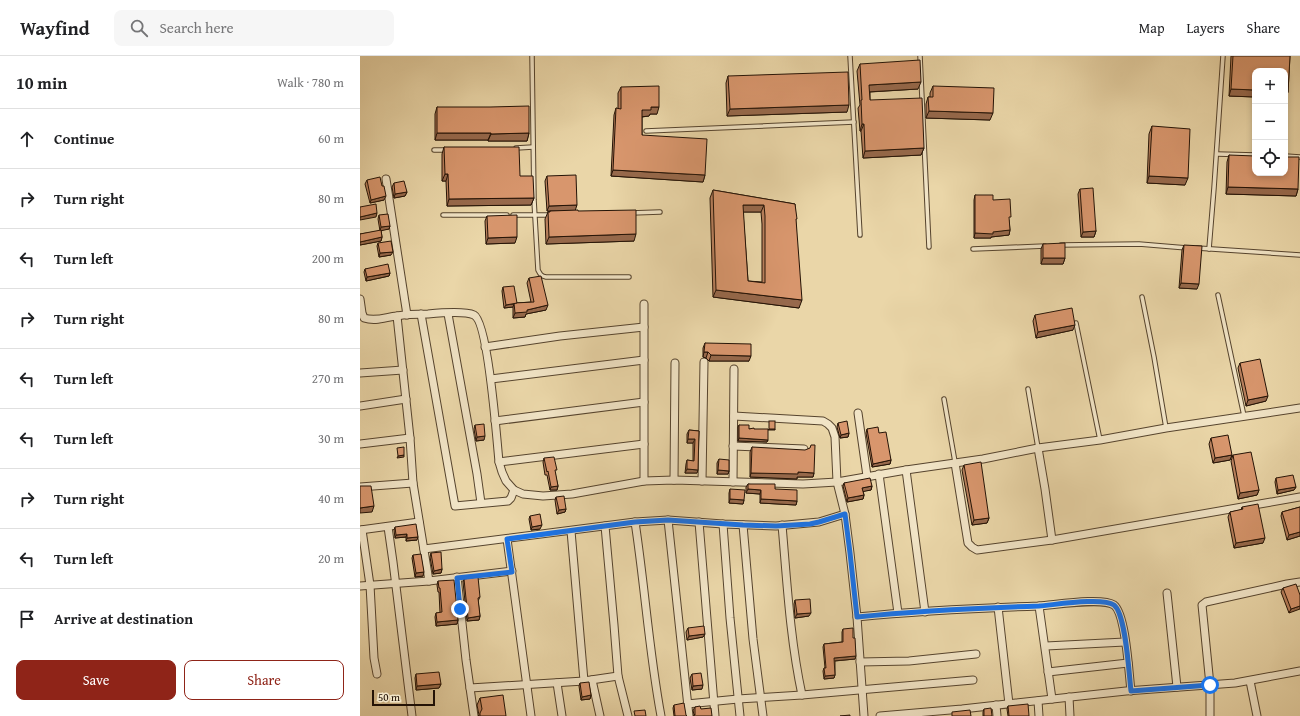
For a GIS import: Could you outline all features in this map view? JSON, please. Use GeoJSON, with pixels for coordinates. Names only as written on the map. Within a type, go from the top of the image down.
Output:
{"type":"FeatureCollection","features":[{"type":"Feature","properties":{"kind":"street"},"geometry":{"type":"LineString","coordinates":[[386,179],[407,315]]}},
{"type":"Feature","properties":{"kind":"street"},"geometry":{"type":"LineString","coordinates":[[360,299],[364,318],[372,320],[407,315],[465,313],[475,316],[479,320],[491,379],[499,462],[506,481],[514,490],[523,494],[531,495],[565,495],[644,481],[674,480],[803,484],[837,482],[879,474],[955,464],[1038,448],[1100,440],[1166,428],[1300,408]]}},
{"type":"Feature","properties":{"kind":"street"},"geometry":{"type":"LineString","coordinates":[[644,304],[644,481]]}},
{"type":"Feature","properties":{"kind":"street"},"geometry":{"type":"LineString","coordinates":[[421,314],[455,506],[508,501],[514,490]]}},
{"type":"Feature","properties":{"kind":"street"},"geometry":{"type":"LineString","coordinates":[[448,314],[481,503]]}},
{"type":"Feature","properties":{"kind":"street"},"geometry":{"type":"LineString","coordinates":[[397,316],[410,438],[413,483],[429,581]]}},
{"type":"Feature","properties":{"kind":"street"},"geometry":{"type":"LineString","coordinates":[[485,347],[560,336],[644,327]]}},
{"type":"Feature","properties":{"kind":"street"},"geometry":{"type":"LineString","coordinates":[[491,379],[644,360]]}},
{"type":"Feature","properties":{"kind":"street"},"geometry":{"type":"LineString","coordinates":[[702,481],[704,362]]}},
{"type":"Feature","properties":{"kind":"street"},"geometry":{"type":"LineString","coordinates":[[674,480],[675,363]]}},
{"type":"Feature","properties":{"kind":"street"},"geometry":{"type":"LineString","coordinates":[[733,482],[734,369]]}},
{"type":"Feature","properties":{"kind":"street"},"geometry":{"type":"LineString","coordinates":[[360,373],[403,370]]}},
{"type":"Feature","properties":{"kind":"street"},"geometry":{"type":"LineString","coordinates":[[360,406],[406,400]]}},
{"type":"Feature","properties":{"kind":"street"},"geometry":{"type":"LineString","coordinates":[[495,421],[644,402]]}},
{"type":"Feature","properties":{"kind":"street"},"geometry":{"type":"LineString","coordinates":[[858,413],[867,476]]}},
{"type":"Feature","properties":{"kind":"street"},"geometry":{"type":"LineString","coordinates":[[734,416],[823,421],[832,428],[835,437],[837,482],[845,514],[850,553],[857,617],[864,716]]}},
{"type":"Feature","properties":{"kind":"street"},"geometry":{"type":"LineString","coordinates":[[360,444],[410,438]]}},
{"type":"Feature","properties":{"kind":"street"},"geometry":{"type":"LineString","coordinates":[[499,462],[644,444]]}},
{"type":"Feature","properties":{"kind":"street"},"geometry":{"type":"LineString","coordinates":[[733,446],[804,449]]}},
{"type":"Feature","properties":{"kind":"street"},"geometry":{"type":"LineString","coordinates":[[1038,448],[1052,540]]}},
{"type":"Feature","properties":{"kind":"street"},"geometry":{"type":"LineString","coordinates":[[955,464],[968,543],[977,550],[1052,540],[1300,497]]}},
{"type":"Feature","properties":{"kind":"street"},"geometry":{"type":"LineString","coordinates":[[906,470],[925,612]]}},
{"type":"Feature","properties":{"kind":"street"},"geometry":{"type":"LineString","coordinates":[[879,474],[898,613]]}},
{"type":"Feature","properties":{"kind":"street"},"geometry":{"type":"LineString","coordinates":[[360,487],[413,483]]}},
{"type":"Feature","properties":{"kind":"street"},"geometry":{"type":"LineString","coordinates":[[424,549],[635,522],[668,520],[743,525],[782,525],[819,522],[845,514]]}},
{"type":"Feature","properties":{"kind":"street"},"geometry":{"type":"LineString","coordinates":[[668,520],[689,716]]}},
{"type":"Feature","properties":{"kind":"street"},"geometry":{"type":"LineString","coordinates":[[377,674],[374,658],[370,585],[361,530],[419,522]]}},
{"type":"Feature","properties":{"kind":"street"},"geometry":{"type":"LineString","coordinates":[[635,522],[641,560],[651,658],[661,716]]}},
{"type":"Feature","properties":{"kind":"street"},"geometry":{"type":"LineString","coordinates":[[700,522],[716,716]]}},
{"type":"Feature","properties":{"kind":"street"},"geometry":{"type":"LineString","coordinates":[[723,524],[730,618],[740,716]]}},
{"type":"Feature","properties":{"kind":"street"},"geometry":{"type":"LineString","coordinates":[[743,525],[753,639],[763,716]]}},
{"type":"Feature","properties":{"kind":"street"},"geometry":{"type":"LineString","coordinates":[[782,525],[791,632],[795,664],[802,695]]}},
{"type":"Feature","properties":{"kind":"street"},"geometry":{"type":"LineString","coordinates":[[605,526],[618,676],[628,716]]}},
{"type":"Feature","properties":{"kind":"street"},"geometry":{"type":"LineString","coordinates":[[388,527],[412,716]]}},
{"type":"Feature","properties":{"kind":"street"},"geometry":{"type":"LineString","coordinates":[[571,531],[588,681],[600,716]]}},
{"type":"Feature","properties":{"kind":"street"},"geometry":{"type":"LineString","coordinates":[[507,539],[531,716]]}},
{"type":"Feature","properties":{"kind":"street"},"geometry":{"type":"LineString","coordinates":[[360,586],[429,581],[512,572]]}},
{"type":"Feature","properties":{"kind":"street"},"geometry":{"type":"LineString","coordinates":[[457,578],[474,716]]}},
{"type":"Feature","properties":{"kind":"street"},"geometry":{"type":"LineString","coordinates":[[1210,716],[1210,685],[1202,608],[1204,603],[1300,582]]}},
{"type":"Feature","properties":{"kind":"street"},"geometry":{"type":"LineString","coordinates":[[1166,593],[1177,687]]}},
{"type":"Feature","properties":{"kind":"street"},"geometry":{"type":"LineString","coordinates":[[857,617],[898,613],[1039,606],[1087,602],[1107,603],[1114,605],[1118,610],[1124,631],[1131,691]]}},
{"type":"Feature","properties":{"kind":"street"},"geometry":{"type":"LineString","coordinates":[[1039,606],[1046,646],[1052,699]]}},
{"type":"Feature","properties":{"kind":"street"},"geometry":{"type":"LineString","coordinates":[[998,607],[1008,704]]}},
{"type":"Feature","properties":{"kind":"street"},"geometry":{"type":"LineString","coordinates":[[1046,646],[1125,642]]}},
{"type":"Feature","properties":{"kind":"street"},"geometry":{"type":"LineString","coordinates":[[860,662],[909,661],[976,654]]}},
{"type":"Feature","properties":{"kind":"street"},"geometry":{"type":"LineString","coordinates":[[1048,672],[1128,663]]}},
{"type":"Feature","properties":{"kind":"street"},"geometry":{"type":"LineString","coordinates":[[880,716],[945,713],[996,705],[1069,697],[1210,685],[1250,680],[1300,671]]}},
{"type":"Feature","properties":{"kind":"street"},"geometry":{"type":"LineString","coordinates":[[470,688],[588,681],[618,676]]}},
{"type":"Feature","properties":{"kind":"street"},"geometry":{"type":"LineString","coordinates":[[687,704],[928,685],[973,680]]}},
{"type":"Feature","properties":{"kind":"street"},"geometry":{"type":"LineString","coordinates":[[1250,680],[1257,716]]}},
{"type":"Feature","properties":{"kind":"street"},"geometry":{"type":"LineString","coordinates":[[557,683],[562,716]]}},
{"type":"Feature","properties":{"kind":"street"},"geometry":{"type":"LineString","coordinates":[[1069,697],[1070,716]]}},
{"type":"Feature","properties":{"kind":"street"},"geometry":{"type":"LineString","coordinates":[[1038,701],[1039,716]]}},
{"type":"Feature","properties":{"kind":"street"},"geometry":{"type":"LineString","coordinates":[[996,705],[997,716]]}},
{"type":"Feature","properties":{"kind":"lane"},"geometry":{"type":"LineString","coordinates":[[532,56],[533,147],[538,270],[542,276],[546,278],[629,277]]}},
{"type":"Feature","properties":{"kind":"lane"},"geometry":{"type":"LineString","coordinates":[[850,56],[860,235]]}},
{"type":"Feature","properties":{"kind":"lane"},"geometry":{"type":"LineString","coordinates":[[920,56],[929,247]]}},
{"type":"Feature","properties":{"kind":"lane"},"geometry":{"type":"LineString","coordinates":[[1209,249],[1223,56]]}},
{"type":"Feature","properties":{"kind":"lane"},"geometry":{"type":"LineString","coordinates":[[646,131],[854,122]]}},
{"type":"Feature","properties":{"kind":"lane"},"geometry":{"type":"LineString","coordinates":[[510,148],[533,147]]}},
{"type":"Feature","properties":{"kind":"lane"},"geometry":{"type":"LineString","coordinates":[[434,150],[449,150]]}},
{"type":"Feature","properties":{"kind":"lane"},"geometry":{"type":"LineString","coordinates":[[1217,154],[1252,155]]}},
{"type":"Feature","properties":{"kind":"lane"},"geometry":{"type":"LineString","coordinates":[[1288,156],[1300,157]]}},
{"type":"Feature","properties":{"kind":"lane"},"geometry":{"type":"LineString","coordinates":[[629,213],[660,212]]}},
{"type":"Feature","properties":{"kind":"lane"},"geometry":{"type":"LineString","coordinates":[[443,215],[559,215]]}},
{"type":"Feature","properties":{"kind":"lane"},"geometry":{"type":"LineString","coordinates":[[1058,245],[1140,244],[1300,255]]}},
{"type":"Feature","properties":{"kind":"lane"},"geometry":{"type":"LineString","coordinates":[[973,249],[1051,246]]}},
{"type":"Feature","properties":{"kind":"lane"},"geometry":{"type":"LineString","coordinates":[[1218,295],[1244,417]]}},
{"type":"Feature","properties":{"kind":"lane"},"geometry":{"type":"LineString","coordinates":[[1142,297],[1166,428]]}},
{"type":"Feature","properties":{"kind":"lane"},"geometry":{"type":"LineString","coordinates":[[1076,322],[1100,440]]}},
{"type":"Feature","properties":{"kind":"lane"},"geometry":{"type":"LineString","coordinates":[[1028,388],[1038,448]]}},
{"type":"Feature","properties":{"kind":"lane"},"geometry":{"type":"LineString","coordinates":[[944,399],[955,464]]}},
{"type":"Feature","properties":{"kind":"building"},"geometry":{"type":"Polygon","coordinates":[[[1233,56],[1290,56],[1288,92],[1288,68],[1252,68],[1252,90],[1231,89],[1233,56]]]}},
{"type":"Feature","properties":{"kind":"building"},"geometry":{"type":"Polygon","coordinates":[[[920,60],[921,82],[869,85],[870,100],[922,98],[924,148],[865,151],[864,124],[862,124],[860,64],[920,60]]]}},
{"type":"Feature","properties":{"kind":"building"},"geometry":{"type":"Polygon","coordinates":[[[848,72],[849,105],[730,109],[728,76],[848,72]]]}},
{"type":"Feature","properties":{"kind":"building"},"geometry":{"type":"Polygon","coordinates":[[[659,86],[659,107],[651,107],[651,110],[642,110],[642,135],[707,139],[705,175],[613,170],[616,108],[621,109],[621,87],[659,86]]]}},
{"type":"Feature","properties":{"kind":"building"},"geometry":{"type":"Polygon","coordinates":[[[933,86],[994,88],[993,113],[929,111],[928,97],[933,97],[933,86]]]}},
{"type":"Feature","properties":{"kind":"building"},"geometry":{"type":"Polygon","coordinates":[[[529,106],[529,133],[437,133],[437,107],[529,106]]]}},
{"type":"Feature","properties":{"kind":"building"},"geometry":{"type":"Polygon","coordinates":[[[1152,126],[1190,129],[1188,178],[1149,176],[1152,126]]]}},
{"type":"Feature","properties":{"kind":"building"},"geometry":{"type":"Polygon","coordinates":[[[444,147],[519,147],[520,176],[533,176],[534,198],[449,199],[448,174],[445,174],[444,147]]]}},
{"type":"Feature","properties":{"kind":"building"},"geometry":{"type":"Polygon","coordinates":[[[1229,155],[1252,156],[1252,176],[1288,176],[1288,157],[1299,157],[1298,189],[1228,187],[1229,155]]]}},
{"type":"Feature","properties":{"kind":"building"},"geometry":{"type":"Polygon","coordinates":[[[576,175],[577,205],[549,206],[547,176],[576,175]]]}},
{"type":"Feature","properties":{"kind":"building"},"geometry":{"type":"Polygon","coordinates":[[[380,177],[386,196],[371,200],[367,180],[380,177]]]}},
{"type":"Feature","properties":{"kind":"building"},"geometry":{"type":"Polygon","coordinates":[[[404,181],[407,192],[395,194],[394,183],[404,181]]]}},
{"type":"Feature","properties":{"kind":"building"},"geometry":{"type":"Polygon","coordinates":[[[1093,188],[1096,231],[1083,232],[1080,189],[1093,188]]]}},
{"type":"Feature","properties":{"kind":"building"},"geometry":{"type":"Polygon","coordinates":[[[713,190],[795,204],[802,300],[716,290],[713,190]],[[743,205],[748,281],[765,283],[765,216],[764,205],[743,205]]]}},
{"type":"Feature","properties":{"kind":"building"},"geometry":{"type":"Polygon","coordinates":[[[975,195],[993,195],[993,200],[1010,199],[1010,230],[993,232],[993,234],[975,233],[975,195]]]}},
{"type":"Feature","properties":{"kind":"building"},"geometry":{"type":"Polygon","coordinates":[[[376,204],[377,213],[360,217],[360,207],[376,204]]]}},
{"type":"Feature","properties":{"kind":"building"},"geometry":{"type":"Polygon","coordinates":[[[578,210],[636,210],[636,234],[549,237],[548,212],[578,210]]]}},
{"type":"Feature","properties":{"kind":"building"},"geometry":{"type":"Polygon","coordinates":[[[388,214],[390,226],[381,227],[379,215],[388,214]]]}},
{"type":"Feature","properties":{"kind":"building"},"geometry":{"type":"Polygon","coordinates":[[[517,215],[517,237],[488,238],[487,216],[517,215]]]}},
{"type":"Feature","properties":{"kind":"building"},"geometry":{"type":"Polygon","coordinates":[[[381,230],[382,237],[360,242],[360,234],[381,230]]]}},
{"type":"Feature","properties":{"kind":"building"},"geometry":{"type":"Polygon","coordinates":[[[391,241],[393,252],[380,253],[378,243],[391,241]]]}},
{"type":"Feature","properties":{"kind":"building"},"geometry":{"type":"Polygon","coordinates":[[[1065,243],[1065,258],[1043,258],[1043,244],[1065,243]]]}},
{"type":"Feature","properties":{"kind":"building"},"geometry":{"type":"Polygon","coordinates":[[[1184,245],[1202,246],[1199,284],[1181,283],[1184,245]]]}},
{"type":"Feature","properties":{"kind":"building"},"geometry":{"type":"Polygon","coordinates":[[[388,264],[390,273],[367,277],[365,269],[388,264]]]}},
{"type":"Feature","properties":{"kind":"building"},"geometry":{"type":"Polygon","coordinates":[[[541,276],[548,305],[527,310],[527,312],[515,313],[514,303],[534,302],[529,278],[541,276]]]}},
{"type":"Feature","properties":{"kind":"building"},"geometry":{"type":"Polygon","coordinates":[[[514,286],[517,303],[506,305],[503,287],[514,286]]]}},
{"type":"Feature","properties":{"kind":"building"},"geometry":{"type":"Polygon","coordinates":[[[1072,308],[1075,325],[1038,332],[1035,315],[1072,308]]]}},
{"type":"Feature","properties":{"kind":"building"},"geometry":{"type":"Polygon","coordinates":[[[705,343],[751,344],[751,356],[711,355],[708,352],[704,352],[705,343]]]}},
{"type":"Feature","properties":{"kind":"building"},"geometry":{"type":"Polygon","coordinates":[[[1260,359],[1268,396],[1248,400],[1240,363],[1260,359]]]}},
{"type":"Feature","properties":{"kind":"building"},"geometry":{"type":"Polygon","coordinates":[[[769,421],[775,421],[775,429],[769,429],[769,421]]]}},
{"type":"Feature","properties":{"kind":"building"},"geometry":{"type":"Polygon","coordinates":[[[847,421],[849,433],[841,435],[838,423],[847,421]]]}},
{"type":"Feature","properties":{"kind":"building"},"geometry":{"type":"Polygon","coordinates":[[[484,424],[485,436],[477,437],[475,425],[484,424]]]}},
{"type":"Feature","properties":{"kind":"building"},"geometry":{"type":"Polygon","coordinates":[[[739,425],[749,425],[749,429],[768,429],[768,440],[739,438],[739,425]]]}},
{"type":"Feature","properties":{"kind":"building"},"geometry":{"type":"Polygon","coordinates":[[[878,427],[879,433],[886,432],[891,460],[873,464],[867,429],[878,427]]]}},
{"type":"Feature","properties":{"kind":"building"},"geometry":{"type":"Polygon","coordinates":[[[689,430],[699,431],[698,470],[687,469],[687,460],[694,461],[695,439],[688,439],[689,430]]]}},
{"type":"Feature","properties":{"kind":"building"},"geometry":{"type":"Polygon","coordinates":[[[1228,435],[1232,455],[1215,458],[1211,438],[1228,435]]]}},
{"type":"Feature","properties":{"kind":"building"},"geometry":{"type":"Polygon","coordinates":[[[811,445],[815,445],[814,473],[751,473],[752,447],[805,450],[810,448],[811,445]]]}},
{"type":"Feature","properties":{"kind":"building"},"geometry":{"type":"Polygon","coordinates":[[[404,447],[404,455],[398,456],[397,448],[404,447]]]}},
{"type":"Feature","properties":{"kind":"building"},"geometry":{"type":"Polygon","coordinates":[[[1251,452],[1259,490],[1240,493],[1233,455],[1251,452]]]}},
{"type":"Feature","properties":{"kind":"building"},"geometry":{"type":"Polygon","coordinates":[[[554,457],[558,486],[551,487],[544,458],[554,457]]]}},
{"type":"Feature","properties":{"kind":"building"},"geometry":{"type":"Polygon","coordinates":[[[719,459],[729,460],[729,471],[718,470],[719,459]]]}},
{"type":"Feature","properties":{"kind":"building"},"geometry":{"type":"Polygon","coordinates":[[[981,462],[989,518],[974,520],[964,465],[981,462]]]}},
{"type":"Feature","properties":{"kind":"building"},"geometry":{"type":"Polygon","coordinates":[[[1293,475],[1296,487],[1278,490],[1276,478],[1293,475]]]}},
{"type":"Feature","properties":{"kind":"building"},"geometry":{"type":"Polygon","coordinates":[[[870,478],[872,486],[862,488],[864,495],[848,498],[844,483],[870,478]]]}},
{"type":"Feature","properties":{"kind":"building"},"geometry":{"type":"Polygon","coordinates":[[[748,484],[775,484],[775,489],[797,490],[797,501],[761,499],[761,490],[748,489],[748,484]]]}},
{"type":"Feature","properties":{"kind":"building"},"geometry":{"type":"Polygon","coordinates":[[[360,486],[371,486],[374,506],[360,508],[360,486]]]}},
{"type":"Feature","properties":{"kind":"building"},"geometry":{"type":"Polygon","coordinates":[[[730,489],[745,490],[744,500],[730,499],[730,489]]]}},
{"type":"Feature","properties":{"kind":"building"},"geometry":{"type":"Polygon","coordinates":[[[564,496],[566,509],[559,510],[556,497],[564,496]]]}},
{"type":"Feature","properties":{"kind":"building"},"geometry":{"type":"Polygon","coordinates":[[[1258,504],[1265,538],[1236,543],[1230,512],[1243,509],[1242,507],[1258,504]]]}},
{"type":"Feature","properties":{"kind":"building"},"geometry":{"type":"Polygon","coordinates":[[[1300,507],[1300,532],[1289,535],[1282,512],[1300,507]]]}},
{"type":"Feature","properties":{"kind":"building"},"geometry":{"type":"Polygon","coordinates":[[[540,514],[542,525],[532,527],[530,516],[540,514]]]}},
{"type":"Feature","properties":{"kind":"building"},"geometry":{"type":"Polygon","coordinates":[[[416,524],[418,537],[407,538],[407,534],[396,535],[395,527],[416,524]]]}},
{"type":"Feature","properties":{"kind":"building"},"geometry":{"type":"Polygon","coordinates":[[[441,552],[442,569],[434,571],[431,553],[441,552]]]}},
{"type":"Feature","properties":{"kind":"building"},"geometry":{"type":"Polygon","coordinates":[[[421,554],[424,572],[416,573],[413,555],[421,554]]]}},
{"type":"Feature","properties":{"kind":"building"},"geometry":{"type":"Polygon","coordinates":[[[478,577],[480,616],[468,618],[464,579],[478,577]]]}},
{"type":"Feature","properties":{"kind":"building"},"geometry":{"type":"Polygon","coordinates":[[[454,580],[458,620],[437,622],[436,613],[442,612],[438,581],[454,580]]]}},
{"type":"Feature","properties":{"kind":"building"},"geometry":{"type":"Polygon","coordinates":[[[1296,584],[1300,595],[1300,606],[1291,609],[1283,588],[1296,584]]]}},
{"type":"Feature","properties":{"kind":"building"},"geometry":{"type":"Polygon","coordinates":[[[810,599],[811,613],[797,614],[795,600],[810,599]]]}},
{"type":"Feature","properties":{"kind":"building"},"geometry":{"type":"Polygon","coordinates":[[[704,626],[705,634],[689,636],[688,628],[704,626]]]}},
{"type":"Feature","properties":{"kind":"building"},"geometry":{"type":"Polygon","coordinates":[[[853,628],[856,656],[834,658],[835,675],[825,676],[824,668],[826,668],[824,644],[843,642],[843,629],[853,628]]]}},
{"type":"Feature","properties":{"kind":"building"},"geometry":{"type":"Polygon","coordinates":[[[439,672],[441,684],[417,686],[416,674],[439,672]]]}},
{"type":"Feature","properties":{"kind":"building"},"geometry":{"type":"Polygon","coordinates":[[[701,673],[703,685],[693,686],[692,674],[701,673]]]}},
{"type":"Feature","properties":{"kind":"building"},"geometry":{"type":"Polygon","coordinates":[[[589,682],[591,695],[582,697],[580,683],[589,682]]]}},
{"type":"Feature","properties":{"kind":"building"},"geometry":{"type":"Polygon","coordinates":[[[503,695],[506,716],[480,716],[482,709],[480,698],[503,695]]]}},
{"type":"Feature","properties":{"kind":"building"},"geometry":{"type":"Polygon","coordinates":[[[684,703],[687,716],[675,716],[674,705],[684,703]]]}},
{"type":"Feature","properties":{"kind":"building"},"geometry":{"type":"Polygon","coordinates":[[[1028,704],[1029,716],[1009,716],[1008,706],[1028,704]]]}},
{"type":"Feature","properties":{"kind":"building"},"geometry":{"type":"Polygon","coordinates":[[[700,706],[701,709],[711,708],[712,716],[693,716],[695,715],[695,707],[700,706]]]}},
{"type":"Feature","properties":{"kind":"building"},"geometry":{"type":"Polygon","coordinates":[[[991,708],[992,716],[984,716],[984,709],[991,708]]]}},
{"type":"Feature","properties":{"kind":"building"},"geometry":{"type":"Polygon","coordinates":[[[645,710],[646,716],[635,716],[634,711],[645,710]]]}},
{"type":"Feature","properties":{"kind":"building"},"geometry":{"type":"Polygon","coordinates":[[[970,710],[971,716],[952,716],[952,712],[970,710]]]}},
{"type":"Feature","properties":{"kind":"route"},"geometry":{"type":"LineString","coordinates":[[460,609],[457,578],[512,572],[507,539],[635,522],[668,520],[776,526],[810,524],[845,514],[857,617],[1010,606],[1039,606],[1087,602],[1107,603],[1114,605],[1118,610],[1124,631],[1131,691],[1210,685]]}}]}
